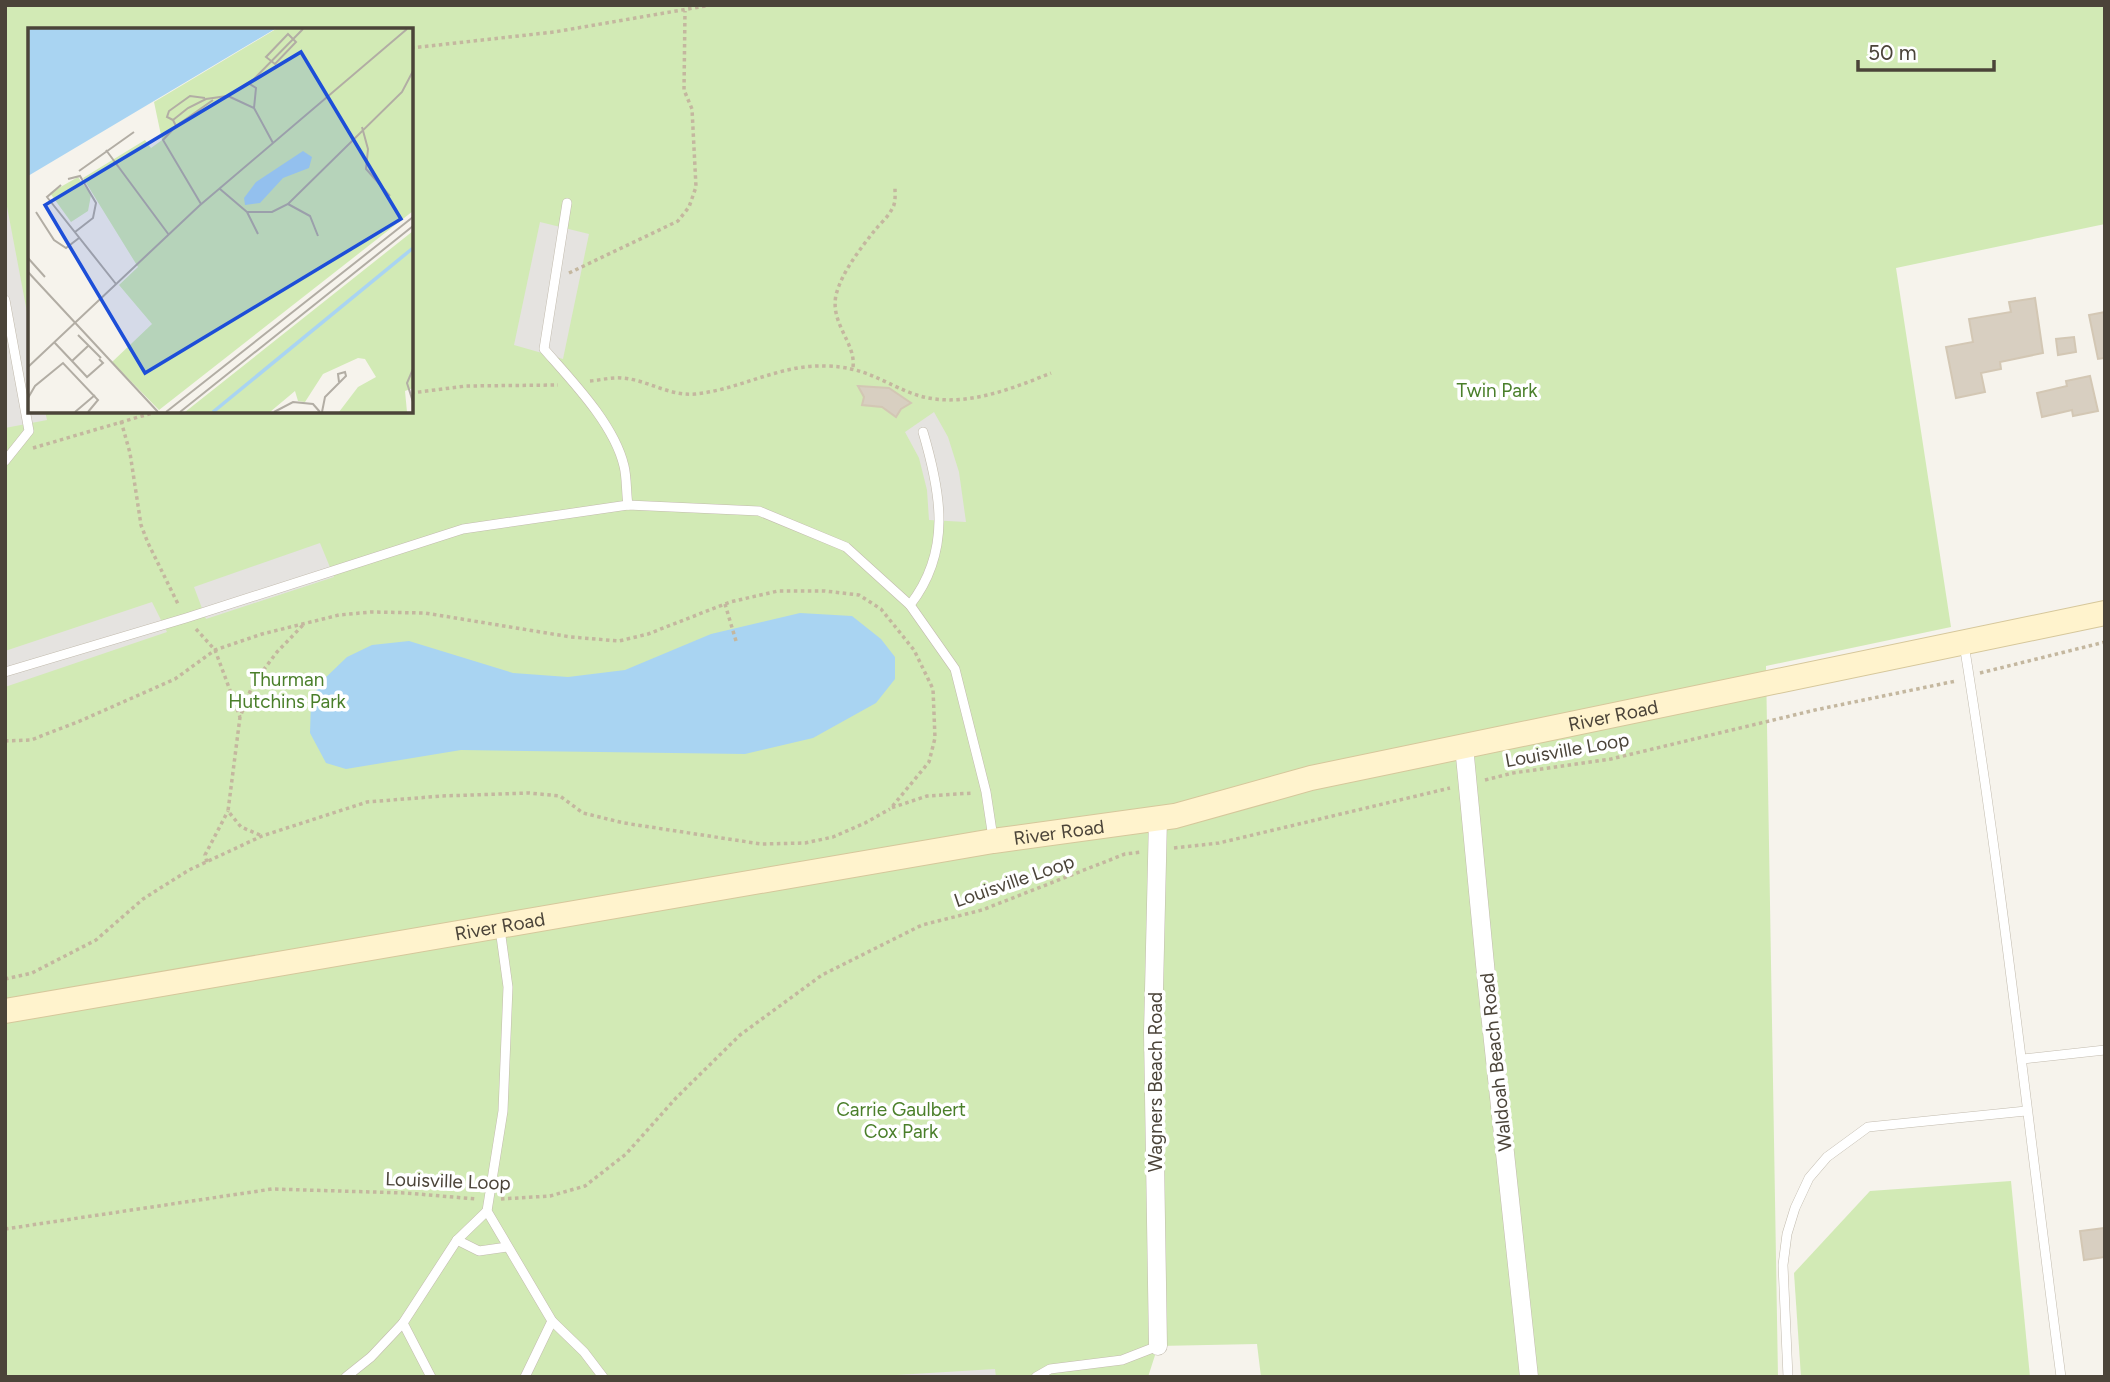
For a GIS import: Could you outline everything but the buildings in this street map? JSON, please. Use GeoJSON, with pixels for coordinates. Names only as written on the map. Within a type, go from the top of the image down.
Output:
{"type":"FeatureCollection","features":[{"type":"Feature","properties":{"kind":"street","name":"River Road"},"geometry":{"type":"LineString","coordinates":[[5,1011],[993,841],[1175,816],[1311,778],[2105,612]]}},
{"type":"Feature","properties":{"kind":"street","name":"Waldoah Beach Road"},"geometry":{"type":"LineString","coordinates":[[1464,746],[1529,1377]]}},
{"type":"Feature","properties":{"kind":"street","name":"Wagners Beach Road"},"geometry":{"type":"LineString","coordinates":[[1158,818],[1153,1033],[1158,1346]]}},
{"type":"Feature","properties":{"kind":"lane"},"geometry":{"type":"LineString","coordinates":[[567,203],[544,349],[574,383],[609,431],[624,466],[628,505]]}},
{"type":"Feature","properties":{"kind":"lane"},"geometry":{"type":"LineString","coordinates":[[5,300],[29,431],[5,461]]}},
{"type":"Feature","properties":{"kind":"lane"},"geometry":{"type":"LineString","coordinates":[[910,605],[924,588],[935,561],[940,508],[932,460],[923,432]]}},
{"type":"Feature","properties":{"kind":"lane"},"geometry":{"type":"LineString","coordinates":[[5,672],[187,618],[463,529],[628,505],[759,511],[846,547],[910,605],[955,669],[986,792],[993,841]]}},
{"type":"Feature","properties":{"kind":"lane"},"geometry":{"type":"LineString","coordinates":[[1964,642],[1989,800],[2061,1377]]}},
{"type":"Feature","properties":{"kind":"lane"},"geometry":{"type":"LineString","coordinates":[[499,927],[508,987],[503,1111],[487,1211],[552,1321],[584,1352],[603,1377]]}},
{"type":"Feature","properties":{"kind":"lane"},"geometry":{"type":"LineString","coordinates":[[2023,1059],[2105,1050]]}},
{"type":"Feature","properties":{"kind":"lane"},"geometry":{"type":"LineString","coordinates":[[1788,1377],[1783,1265],[1787,1234],[1809,1178],[1827,1157],[1868,1127],[2026,1111]]}},
{"type":"Feature","properties":{"kind":"lane"},"geometry":{"type":"LineString","coordinates":[[346,1377],[403,1323],[457,1240],[487,1211]]}},
{"type":"Feature","properties":{"kind":"lane"},"geometry":{"type":"LineString","coordinates":[[457,1240],[479,1251],[507,1247]]}},
{"type":"Feature","properties":{"kind":"lane"},"geometry":{"type":"LineString","coordinates":[[525,1377],[552,1321]]}},
{"type":"Feature","properties":{"kind":"lane"},"geometry":{"type":"LineString","coordinates":[[403,1323],[431,1377]]}},
{"type":"Feature","properties":{"kind":"lane"},"geometry":{"type":"LineString","coordinates":[[1036,1377],[1051,1369],[1122,1360],[1158,1346]]}},
{"type":"Feature","properties":{"kind":"path"},"geometry":{"type":"LineString","coordinates":[[413,48],[554,32],[711,5]]}},
{"type":"Feature","properties":{"kind":"path"},"geometry":{"type":"LineString","coordinates":[[555,279],[678,221],[689,207],[696,187],[692,109],[684,90],[685,11]]}},
{"type":"Feature","properties":{"kind":"path"},"geometry":{"type":"LineString","coordinates":[[853,367],[854,360],[840,330],[835,308],[837,294],[859,252],[892,209],[895,188]]}},
{"type":"Feature","properties":{"kind":"path"},"geometry":{"type":"LineString","coordinates":[[413,393],[466,386],[543,387],[620,377],[670,392],[691,394],[712,392],[822,365],[853,367],[913,394],[965,399],[994,394],[1051,373]]}},
{"type":"Feature","properties":{"kind":"path"},"geometry":{"type":"LineString","coordinates":[[14,450],[36,448],[151,413]]}},
{"type":"Feature","properties":{"kind":"path"},"geometry":{"type":"LineString","coordinates":[[121,421],[130,453],[136,502],[148,543],[187,618],[215,650],[240,717]]}},
{"type":"Feature","properties":{"kind":"path"},"geometry":{"type":"LineString","coordinates":[[5,741],[31,740],[80,721],[176,679],[215,650],[262,634],[339,615],[371,612],[425,613],[570,637],[619,641],[648,634],[725,604],[778,591],[825,591],[859,595],[881,610],[914,650],[933,690],[935,738],[929,762],[891,808]]}},
{"type":"Feature","properties":{"kind":"path"},"geometry":{"type":"LineString","coordinates":[[725,604],[736,641]]}},
{"type":"Feature","properties":{"kind":"path"},"geometry":{"type":"LineString","coordinates":[[207,862],[205,855],[228,811],[240,717],[253,684],[277,652],[305,623]]}},
{"type":"Feature","properties":{"kind":"path","name":"Louisville Loop"},"geometry":{"type":"LineString","coordinates":[[5,1229],[272,1189],[406,1193],[488,1200],[550,1196],[585,1186],[626,1154],[676,1098],[740,1035],[822,975],[922,925],[982,909],[1125,854],[1219,842],[1513,773],[1611,759],[1815,710],[1959,680],[2105,642]]}},
{"type":"Feature","properties":{"kind":"path"},"geometry":{"type":"LineString","coordinates":[[5,979],[32,972],[96,940],[144,899],[189,870],[262,836],[367,802],[529,793],[559,796],[583,813],[624,823],[761,844],[805,843],[833,837],[891,808],[927,796],[986,792]]}},
{"type":"Feature","properties":{"kind":"path"},"geometry":{"type":"LineString","coordinates":[[228,811],[241,827],[262,836]]}},
{"type":"Feature","properties":{"kind":"green space"},"geometry":{"type":"Polygon","coordinates":[[[5,5],[2105,5],[2105,224],[1896,268],[1951,627],[1766,666],[1778,1377],[1261,1377],[1257,1344],[1158,1346],[1148,1377],[5,1377],[5,5]]]}},
{"type":"Feature","properties":{"kind":"green space"},"geometry":{"type":"Polygon","coordinates":[[[2011,1181],[2030,1377],[1801,1377],[1794,1273],[1870,1191],[2011,1181]]]}},
{"type":"Feature","properties":{"kind":"shaded area"},"geometry":{"type":"Polygon","coordinates":[[[5,196],[28,317],[28,413],[45,413],[47,420],[5,428],[5,196]]]}},
{"type":"Feature","properties":{"kind":"shaded area"},"geometry":{"type":"Polygon","coordinates":[[[540,222],[589,234],[563,359],[514,345],[540,222]]]}},
{"type":"Feature","properties":{"kind":"shaded area"},"geometry":{"type":"Polygon","coordinates":[[[934,412],[948,437],[959,472],[966,522],[929,520],[927,490],[919,458],[905,432],[934,412]]]}},
{"type":"Feature","properties":{"kind":"shaded area"},"geometry":{"type":"Polygon","coordinates":[[[320,543],[334,577],[206,619],[194,587],[320,543]]]}},
{"type":"Feature","properties":{"kind":"shaded area"},"geometry":{"type":"Polygon","coordinates":[[[152,602],[167,632],[5,687],[5,651],[152,602]]]}},
{"type":"Feature","properties":{"kind":"shaded area"},"geometry":{"type":"Polygon","coordinates":[[[995,1369],[996,1377],[830,1377],[880,1376],[995,1369]]]}},
{"type":"Feature","properties":{"kind":"water"},"geometry":{"type":"Polygon","coordinates":[[[800,613],[852,616],[881,639],[895,657],[895,679],[876,703],[813,738],[745,754],[461,750],[346,769],[326,763],[310,733],[311,701],[321,682],[347,657],[372,645],[409,641],[513,673],[568,677],[625,670],[711,634],[800,613]]]}},
{"type":"Feature","properties":{"kind":"park label","name":"Twin Park"},"geometry":{"type":"Point","coordinates":[1497,390]}},
{"type":"Feature","properties":{"kind":"park label","name":"Thurman Hutchins Park"},"geometry":{"type":"Point","coordinates":[287,690]}},
{"type":"Feature","properties":{"kind":"park label","name":"Carrie Gaulbert Cox Park"},"geometry":{"type":"Point","coordinates":[901,1120]}}]}
